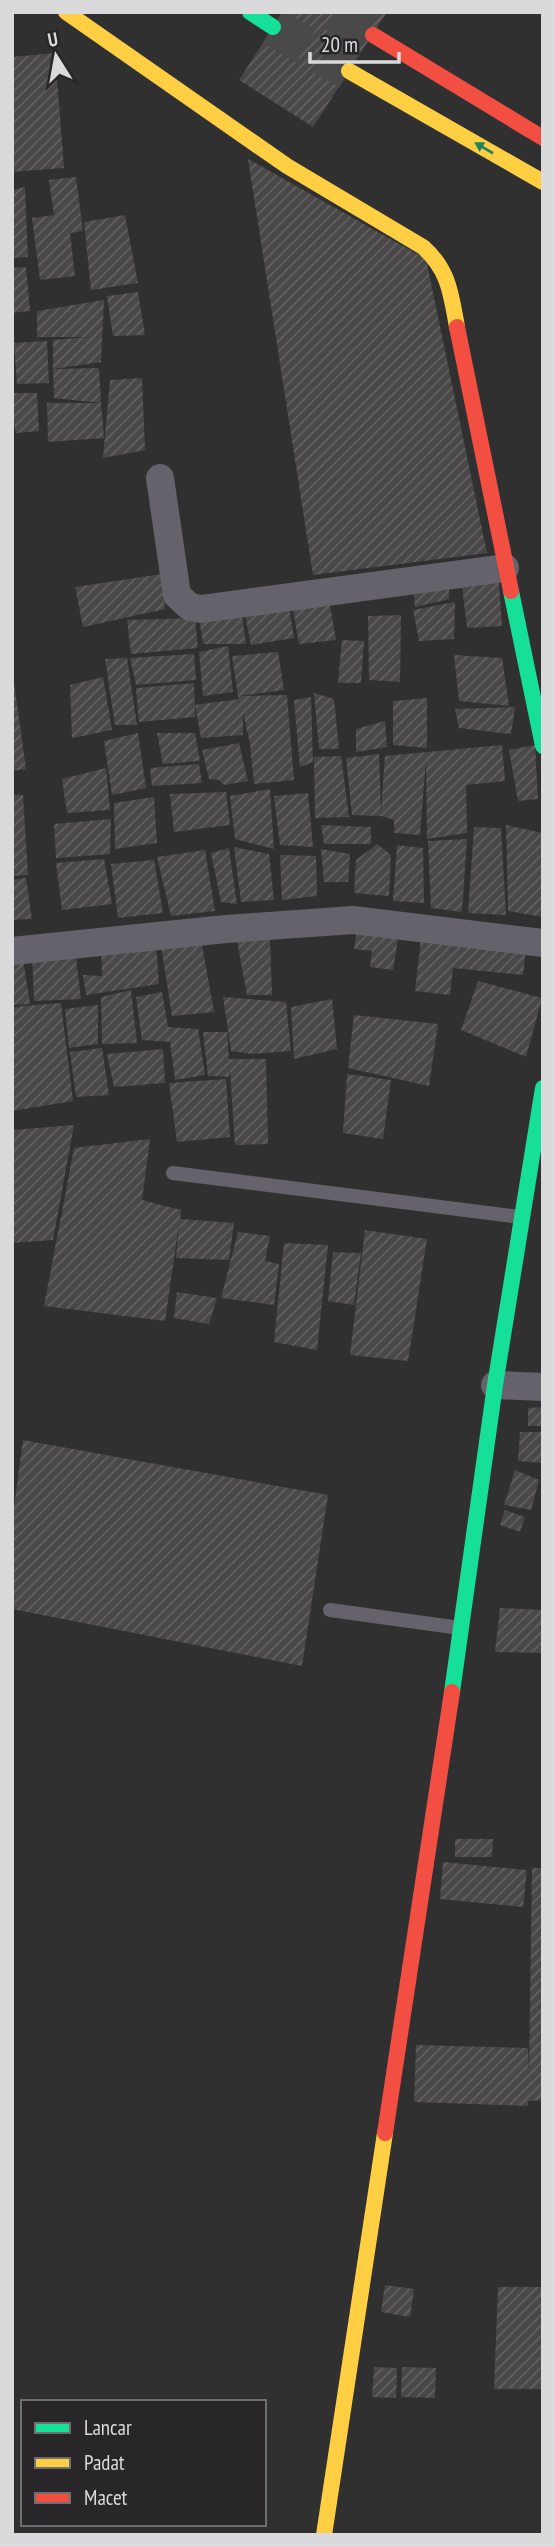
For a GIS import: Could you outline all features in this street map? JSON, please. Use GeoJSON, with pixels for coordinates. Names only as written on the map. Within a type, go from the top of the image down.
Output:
{"type":"FeatureCollection","features":[{"type":"Feature","properties":{"kind":"main road"},"geometry":{"type":"LineString","coordinates":[[66,12],[287,166],[383,222],[434,256],[448,280],[543,746]]}},
{"type":"Feature","properties":{"kind":"main road"},"geometry":{"type":"LineString","coordinates":[[250,12],[273,27]]}},
{"type":"Feature","properties":{"kind":"main road"},"geometry":{"type":"LineString","coordinates":[[373,35],[543,138]]}},
{"type":"Feature","properties":{"kind":"main road"},"geometry":{"type":"LineString","coordinates":[[349,71],[543,182]]}},
{"type":"Feature","properties":{"kind":"main road"},"geometry":{"type":"LineString","coordinates":[[324,2535],[461,1628],[495,1385],[543,1088]]}},
{"type":"Feature","properties":{"kind":"street"},"geometry":{"type":"LineString","coordinates":[[160,478],[177,595],[190,607],[201,608],[505,568]]}},
{"type":"Feature","properties":{"kind":"street"},"geometry":{"type":"LineString","coordinates":[[12,951],[226,929],[353,920],[543,943]]}},
{"type":"Feature","properties":{"kind":"street"},"geometry":{"type":"LineString","coordinates":[[495,1385],[543,1387]]}},
{"type":"Feature","properties":{"kind":"lane"},"geometry":{"type":"LineString","coordinates":[[173,1173],[522,1217]]}},
{"type":"Feature","properties":{"kind":"lane"},"geometry":{"type":"LineString","coordinates":[[330,1610],[461,1628]]}},
{"type":"Feature","properties":{"kind":"building"},"geometry":{"type":"Polygon","coordinates":[[[283,12],[387,12],[313,127],[239,80],[283,12]]]}},
{"type":"Feature","properties":{"kind":"building"},"geometry":{"type":"Polygon","coordinates":[[[55,53],[64,168],[12,172],[12,57],[55,53]]]}},
{"type":"Feature","properties":{"kind":"building"},"geometry":{"type":"Polygon","coordinates":[[[248,159],[426,259],[487,553],[313,575],[248,159]]]}},
{"type":"Feature","properties":{"kind":"building"},"geometry":{"type":"Polygon","coordinates":[[[76,177],[83,231],[70,233],[75,276],[40,280],[32,218],[54,215],[49,180],[76,177]]]}},
{"type":"Feature","properties":{"kind":"building"},"geometry":{"type":"Polygon","coordinates":[[[25,187],[28,257],[12,258],[12,190],[25,187]]]}},
{"type":"Feature","properties":{"kind":"building"},"geometry":{"type":"Polygon","coordinates":[[[125,215],[138,283],[91,290],[84,222],[125,215]]]}},
{"type":"Feature","properties":{"kind":"building"},"geometry":{"type":"Polygon","coordinates":[[[26,267],[30,311],[12,313],[12,268],[26,267]]]}},
{"type":"Feature","properties":{"kind":"building"},"geometry":{"type":"Polygon","coordinates":[[[138,292],[145,335],[113,336],[107,296],[138,292]]]}},
{"type":"Feature","properties":{"kind":"building"},"geometry":{"type":"Polygon","coordinates":[[[104,300],[101,362],[53,369],[53,340],[89,337],[37,337],[37,311],[104,300]]]}},
{"type":"Feature","properties":{"kind":"building"},"geometry":{"type":"Polygon","coordinates":[[[47,341],[49,383],[17,384],[14,343],[47,341]]]}},
{"type":"Feature","properties":{"kind":"building"},"geometry":{"type":"Polygon","coordinates":[[[99,368],[101,403],[54,398],[53,369],[99,368]]]}},
{"type":"Feature","properties":{"kind":"building"},"geometry":{"type":"Polygon","coordinates":[[[142,378],[145,450],[103,458],[110,380],[142,378]]]}},
{"type":"Feature","properties":{"kind":"building"},"geometry":{"type":"Polygon","coordinates":[[[12,393],[37,393],[39,431],[16,433],[12,415],[12,393]]]}},
{"type":"Feature","properties":{"kind":"building"},"geometry":{"type":"Polygon","coordinates":[[[47,403],[101,403],[104,438],[48,442],[47,403]]]}},
{"type":"Feature","properties":{"kind":"building"},"geometry":{"type":"Polygon","coordinates":[[[498,571],[502,626],[467,628],[461,578],[498,571]]]}},
{"type":"Feature","properties":{"kind":"building"},"geometry":{"type":"Polygon","coordinates":[[[162,574],[165,609],[83,627],[75,587],[162,574]]]}},
{"type":"Feature","properties":{"kind":"building"},"geometry":{"type":"Polygon","coordinates":[[[449,578],[449,599],[415,607],[413,586],[449,578]]]}},
{"type":"Feature","properties":{"kind":"building"},"geometry":{"type":"Polygon","coordinates":[[[328,593],[336,640],[299,644],[291,598],[328,593]]]}},
{"type":"Feature","properties":{"kind":"building"},"geometry":{"type":"Polygon","coordinates":[[[288,600],[294,638],[251,645],[243,604],[288,600]]]}},
{"type":"Feature","properties":{"kind":"building"},"geometry":{"type":"Polygon","coordinates":[[[455,602],[454,639],[419,641],[413,610],[455,602]]]}},
{"type":"Feature","properties":{"kind":"building"},"geometry":{"type":"Polygon","coordinates":[[[241,609],[246,644],[203,644],[198,612],[241,609]]]}},
{"type":"Feature","properties":{"kind":"building"},"geometry":{"type":"Polygon","coordinates":[[[401,615],[400,682],[369,680],[368,616],[401,615]]]}},
{"type":"Feature","properties":{"kind":"building"},"geometry":{"type":"Polygon","coordinates":[[[195,618],[198,648],[131,654],[127,620],[195,618]]]}},
{"type":"Feature","properties":{"kind":"building"},"geometry":{"type":"Polygon","coordinates":[[[342,640],[364,641],[361,683],[338,683],[342,640]]]}},
{"type":"Feature","properties":{"kind":"building"},"geometry":{"type":"Polygon","coordinates":[[[228,646],[233,692],[203,696],[199,652],[228,646]]]}},
{"type":"Feature","properties":{"kind":"building"},"geometry":{"type":"Polygon","coordinates":[[[278,652],[284,690],[238,696],[232,656],[278,652]]]}},
{"type":"Feature","properties":{"kind":"building"},"geometry":{"type":"Polygon","coordinates":[[[194,654],[196,680],[136,685],[130,658],[194,654]]]}},
{"type":"Feature","properties":{"kind":"building"},"geometry":{"type":"Polygon","coordinates":[[[454,655],[502,658],[509,706],[459,701],[454,655]]]}},
{"type":"Feature","properties":{"kind":"building"},"geometry":{"type":"Polygon","coordinates":[[[127,658],[137,725],[115,725],[105,659],[127,658]]]}},
{"type":"Feature","properties":{"kind":"building"},"geometry":{"type":"Polygon","coordinates":[[[12,668],[26,769],[12,771],[12,668]]]}},
{"type":"Feature","properties":{"kind":"building"},"geometry":{"type":"Polygon","coordinates":[[[103,677],[112,730],[72,738],[70,685],[103,677]]]}},
{"type":"Feature","properties":{"kind":"building"},"geometry":{"type":"Polygon","coordinates":[[[194,683],[195,717],[139,722],[136,688],[194,683]]]}},
{"type":"Feature","properties":{"kind":"building"},"geometry":{"type":"Polygon","coordinates":[[[314,693],[334,699],[339,749],[319,749],[314,693]]]}},
{"type":"Feature","properties":{"kind":"building"},"geometry":{"type":"Polygon","coordinates":[[[287,695],[294,780],[254,784],[250,744],[243,713],[243,735],[201,738],[195,705],[239,699],[238,696],[287,695]]]}},
{"type":"Feature","properties":{"kind":"building"},"geometry":{"type":"Polygon","coordinates":[[[311,697],[313,762],[300,767],[294,700],[311,697]]]}},
{"type":"Feature","properties":{"kind":"building"},"geometry":{"type":"Polygon","coordinates":[[[427,698],[427,748],[393,745],[393,701],[427,698]]]}},
{"type":"Feature","properties":{"kind":"building"},"geometry":{"type":"Polygon","coordinates":[[[515,707],[511,734],[459,728],[455,709],[515,707]]]}},
{"type":"Feature","properties":{"kind":"building"},"geometry":{"type":"Polygon","coordinates":[[[385,721],[387,747],[356,752],[356,729],[385,721]]]}},
{"type":"Feature","properties":{"kind":"building"},"geometry":{"type":"Polygon","coordinates":[[[138,733],[146,788],[112,795],[104,741],[138,733]]]}},
{"type":"Feature","properties":{"kind":"building"},"geometry":{"type":"Polygon","coordinates":[[[157,733],[195,733],[200,761],[163,764],[157,733]]]}},
{"type":"Feature","properties":{"kind":"building"},"geometry":{"type":"Polygon","coordinates":[[[239,743],[248,781],[224,785],[219,780],[209,779],[202,750],[239,743]]]}},
{"type":"Feature","properties":{"kind":"building"},"geometry":{"type":"Polygon","coordinates":[[[502,745],[505,781],[466,785],[467,833],[427,839],[426,759],[420,835],[394,833],[394,820],[381,816],[352,815],[346,758],[379,754],[381,812],[385,756],[502,745]]]}},
{"type":"Feature","properties":{"kind":"building"},"geometry":{"type":"Polygon","coordinates":[[[535,745],[538,799],[518,801],[509,750],[535,745]]]}},
{"type":"Feature","properties":{"kind":"building"},"geometry":{"type":"Polygon","coordinates":[[[341,756],[349,817],[315,818],[314,757],[341,756]]]}},
{"type":"Feature","properties":{"kind":"building"},"geometry":{"type":"Polygon","coordinates":[[[199,764],[202,783],[152,786],[150,768],[199,764]]]}},
{"type":"Feature","properties":{"kind":"building"},"geometry":{"type":"Polygon","coordinates":[[[106,768],[110,810],[67,813],[62,779],[106,768]]]}},
{"type":"Feature","properties":{"kind":"building"},"geometry":{"type":"Polygon","coordinates":[[[270,789],[274,849],[235,839],[230,796],[270,789]]]}},
{"type":"Feature","properties":{"kind":"building"},"geometry":{"type":"Polygon","coordinates":[[[226,792],[230,825],[174,832],[170,794],[226,792]]]}},
{"type":"Feature","properties":{"kind":"building"},"geometry":{"type":"Polygon","coordinates":[[[308,793],[313,847],[280,845],[274,796],[308,793]]]}},
{"type":"Feature","properties":{"kind":"building"},"geometry":{"type":"Polygon","coordinates":[[[12,795],[23,795],[28,875],[12,876],[12,795]]]}},
{"type":"Feature","properties":{"kind":"building"},"geometry":{"type":"Polygon","coordinates":[[[154,797],[157,843],[115,849],[114,803],[154,797]]]}},
{"type":"Feature","properties":{"kind":"building"},"geometry":{"type":"Polygon","coordinates":[[[111,819],[110,854],[56,858],[54,824],[111,819]]]}},
{"type":"Feature","properties":{"kind":"building"},"geometry":{"type":"Polygon","coordinates":[[[321,825],[371,827],[371,844],[324,844],[321,825]]]}},
{"type":"Feature","properties":{"kind":"building"},"geometry":{"type":"Polygon","coordinates":[[[506,825],[543,833],[543,917],[508,911],[506,825]]]}},
{"type":"Feature","properties":{"kind":"building"},"geometry":{"type":"Polygon","coordinates":[[[474,827],[501,828],[506,915],[468,913],[474,827]]]}},
{"type":"Feature","properties":{"kind":"building"},"geometry":{"type":"Polygon","coordinates":[[[467,839],[462,912],[431,908],[428,841],[467,839]]]}},
{"type":"Feature","properties":{"kind":"building"},"geometry":{"type":"Polygon","coordinates":[[[377,844],[391,855],[389,896],[354,893],[356,860],[377,844]]]}},
{"type":"Feature","properties":{"kind":"building"},"geometry":{"type":"Polygon","coordinates":[[[397,845],[423,848],[424,903],[393,901],[397,845]]]}},
{"type":"Feature","properties":{"kind":"building"},"geometry":{"type":"Polygon","coordinates":[[[234,847],[269,854],[274,900],[241,902],[234,847]]]}},
{"type":"Feature","properties":{"kind":"building"},"geometry":{"type":"Polygon","coordinates":[[[229,848],[237,904],[221,902],[211,853],[229,848]]]}},
{"type":"Feature","properties":{"kind":"building"},"geometry":{"type":"Polygon","coordinates":[[[321,849],[350,854],[348,882],[324,882],[321,849]]]}},
{"type":"Feature","properties":{"kind":"building"},"geometry":{"type":"Polygon","coordinates":[[[205,850],[215,911],[171,916],[157,857],[205,850]]]}},
{"type":"Feature","properties":{"kind":"building"},"geometry":{"type":"Polygon","coordinates":[[[280,855],[316,856],[317,896],[282,900],[280,855]]]}},
{"type":"Feature","properties":{"kind":"building"},"geometry":{"type":"Polygon","coordinates":[[[104,859],[112,904],[62,910],[56,863],[104,859]]]}},
{"type":"Feature","properties":{"kind":"building"},"geometry":{"type":"Polygon","coordinates":[[[154,860],[163,913],[118,918],[111,864],[154,860]]]}},
{"type":"Feature","properties":{"kind":"building"},"geometry":{"type":"Polygon","coordinates":[[[26,878],[32,919],[12,920],[12,880],[26,878]]]}},
{"type":"Feature","properties":{"kind":"building"},"geometry":{"type":"Polygon","coordinates":[[[357,930],[398,939],[393,970],[370,967],[372,951],[354,949],[357,930]]]}},
{"type":"Feature","properties":{"kind":"building"},"geometry":{"type":"Polygon","coordinates":[[[422,930],[527,941],[523,975],[453,968],[450,995],[415,991],[422,930]]]}},
{"type":"Feature","properties":{"kind":"building"},"geometry":{"type":"Polygon","coordinates":[[[270,939],[272,995],[247,995],[237,941],[270,939]]]}},
{"type":"Feature","properties":{"kind":"building"},"geometry":{"type":"Polygon","coordinates":[[[156,942],[159,984],[86,995],[83,975],[102,976],[101,948],[156,942]]]}},
{"type":"Feature","properties":{"kind":"building"},"geometry":{"type":"Polygon","coordinates":[[[161,945],[202,945],[214,1012],[172,1016],[161,945]]]}},
{"type":"Feature","properties":{"kind":"building"},"geometry":{"type":"Polygon","coordinates":[[[75,949],[81,999],[34,1001],[32,951],[75,949]]]}},
{"type":"Feature","properties":{"kind":"building"},"geometry":{"type":"Polygon","coordinates":[[[12,957],[23,959],[30,1004],[12,1005],[12,957]]]}},
{"type":"Feature","properties":{"kind":"building"},"geometry":{"type":"Polygon","coordinates":[[[478,981],[542,998],[526,1057],[461,1030],[478,981]]]}},
{"type":"Feature","properties":{"kind":"building"},"geometry":{"type":"Polygon","coordinates":[[[131,990],[137,1043],[102,1044],[101,997],[131,990]]]}},
{"type":"Feature","properties":{"kind":"building"},"geometry":{"type":"Polygon","coordinates":[[[162,992],[168,1027],[198,1029],[205,1075],[175,1080],[170,1042],[142,1040],[136,997],[162,992]]]}},
{"type":"Feature","properties":{"kind":"building"},"geometry":{"type":"Polygon","coordinates":[[[223,997],[286,1002],[291,1051],[252,1054],[231,1051],[223,997]]]}},
{"type":"Feature","properties":{"kind":"building"},"geometry":{"type":"Polygon","coordinates":[[[332,999],[337,1049],[294,1059],[291,1007],[332,999]]]}},
{"type":"Feature","properties":{"kind":"building"},"geometry":{"type":"Polygon","coordinates":[[[61,1003],[73,1101],[12,1111],[12,1007],[61,1003]]]}},
{"type":"Feature","properties":{"kind":"building"},"geometry":{"type":"Polygon","coordinates":[[[98,1005],[98,1044],[69,1048],[65,1009],[98,1005]]]}},
{"type":"Feature","properties":{"kind":"building"},"geometry":{"type":"Polygon","coordinates":[[[354,1015],[438,1024],[429,1086],[348,1068],[354,1015]]]}},
{"type":"Feature","properties":{"kind":"building"},"geometry":{"type":"Polygon","coordinates":[[[203,1032],[227,1032],[229,1059],[266,1059],[268,1144],[235,1145],[230,1070],[229,1077],[208,1076],[203,1032]]]}},
{"type":"Feature","properties":{"kind":"building"},"geometry":{"type":"Polygon","coordinates":[[[102,1048],[109,1095],[76,1097],[70,1052],[102,1048]]]}},
{"type":"Feature","properties":{"kind":"building"},"geometry":{"type":"Polygon","coordinates":[[[163,1049],[165,1083],[114,1087],[107,1054],[163,1049]]]}},
{"type":"Feature","properties":{"kind":"building"},"geometry":{"type":"Polygon","coordinates":[[[347,1074],[391,1080],[383,1139],[343,1133],[347,1074]]]}},
{"type":"Feature","properties":{"kind":"building"},"geometry":{"type":"Polygon","coordinates":[[[226,1079],[230,1137],[177,1142],[169,1083],[226,1079]]]}},
{"type":"Feature","properties":{"kind":"building"},"geometry":{"type":"Polygon","coordinates":[[[74,1125],[53,1240],[12,1243],[12,1130],[74,1125]]]}},
{"type":"Feature","properties":{"kind":"building"},"geometry":{"type":"Polygon","coordinates":[[[150,1139],[142,1200],[181,1210],[180,1219],[234,1223],[229,1260],[176,1258],[179,1224],[165,1321],[44,1306],[74,1148],[150,1139]]]}},
{"type":"Feature","properties":{"kind":"building"},"geometry":{"type":"Polygon","coordinates":[[[365,1230],[427,1239],[408,1361],[350,1355],[365,1230]]]}},
{"type":"Feature","properties":{"kind":"building"},"geometry":{"type":"Polygon","coordinates":[[[238,1232],[270,1236],[265,1261],[279,1264],[274,1305],[221,1298],[238,1232]]]}},
{"type":"Feature","properties":{"kind":"building"},"geometry":{"type":"Polygon","coordinates":[[[284,1243],[328,1245],[317,1350],[274,1342],[284,1243]]]}},
{"type":"Feature","properties":{"kind":"building"},"geometry":{"type":"Polygon","coordinates":[[[333,1252],[361,1253],[354,1305],[328,1301],[333,1252]]]}},
{"type":"Feature","properties":{"kind":"building"},"geometry":{"type":"Polygon","coordinates":[[[177,1292],[217,1298],[209,1324],[174,1318],[177,1292]]]}},
{"type":"Feature","properties":{"kind":"building"},"geometry":{"type":"Polygon","coordinates":[[[543,1407],[543,1426],[528,1426],[528,1408],[543,1407]]]}},
{"type":"Feature","properties":{"kind":"building"},"geometry":{"type":"Polygon","coordinates":[[[520,1432],[543,1432],[543,1463],[518,1461],[520,1432]]]}},
{"type":"Feature","properties":{"kind":"building"},"geometry":{"type":"Polygon","coordinates":[[[23,1440],[328,1495],[302,1666],[12,1609],[12,1522],[23,1440]]]}},
{"type":"Feature","properties":{"kind":"building"},"geometry":{"type":"Polygon","coordinates":[[[515,1470],[539,1480],[531,1510],[504,1505],[515,1470]]]}},
{"type":"Feature","properties":{"kind":"building"},"geometry":{"type":"Polygon","coordinates":[[[505,1510],[525,1517],[520,1532],[500,1525],[505,1510]]]}},
{"type":"Feature","properties":{"kind":"building"},"geometry":{"type":"Polygon","coordinates":[[[500,1608],[543,1610],[543,1653],[495,1652],[500,1608]]]}},
{"type":"Feature","properties":{"kind":"building"},"geometry":{"type":"Polygon","coordinates":[[[455,1839],[493,1839],[492,1857],[455,1857],[455,1839]]]}},
{"type":"Feature","properties":{"kind":"building"},"geometry":{"type":"Polygon","coordinates":[[[443,1862],[527,1870],[523,1907],[440,1899],[443,1862]]]}},
{"type":"Feature","properties":{"kind":"building"},"geometry":{"type":"Polygon","coordinates":[[[532,1868],[543,1868],[543,2100],[528,2101],[528,2106],[414,2102],[416,2045],[528,2048],[529,2075],[532,1868]]]}},
{"type":"Feature","properties":{"kind":"building"},"geometry":{"type":"Polygon","coordinates":[[[385,2285],[414,2289],[410,2317],[381,2312],[385,2285]]]}},
{"type":"Feature","properties":{"kind":"building"},"geometry":{"type":"Polygon","coordinates":[[[498,2287],[543,2287],[543,2389],[494,2389],[498,2287]]]}},
{"type":"Feature","properties":{"kind":"building"},"geometry":{"type":"Polygon","coordinates":[[[374,2367],[397,2368],[396,2398],[372,2397],[374,2367]]]}},
{"type":"Feature","properties":{"kind":"building"},"geometry":{"type":"Polygon","coordinates":[[[402,2367],[436,2368],[435,2398],[401,2397],[402,2367]]]}},
{"type":"Feature","properties":{"kind":"tunnel"},"geometry":{"type":"LineString","coordinates":[[334,12],[373,35]]}},
{"type":"Feature","properties":{"kind":"tunnel"},"geometry":{"type":"LineString","coordinates":[[273,27],[349,71]]}},
{"type":"Feature","properties":{"kind":"traffic: fast"},"geometry":{"type":"LineString","coordinates":[[250,12],[273,27]]}},
{"type":"Feature","properties":{"kind":"traffic: fast"},"geometry":{"type":"LineString","coordinates":[[511,591],[543,746]]}},
{"type":"Feature","properties":{"kind":"traffic: fast"},"geometry":{"type":"LineString","coordinates":[[452,1692],[495,1385],[543,1088]]}},
{"type":"Feature","properties":{"kind":"traffic: slow"},"geometry":{"type":"LineString","coordinates":[[66,12],[287,166],[423,247],[444,274],[457,327]]}},
{"type":"Feature","properties":{"kind":"traffic: slow"},"geometry":{"type":"LineString","coordinates":[[349,71],[543,182]]}},
{"type":"Feature","properties":{"kind":"traffic: slow"},"geometry":{"type":"LineString","coordinates":[[324,2535],[385,2133]]}},
{"type":"Feature","properties":{"kind":"traffic: jam"},"geometry":{"type":"LineString","coordinates":[[373,35],[543,138]]}},
{"type":"Feature","properties":{"kind":"traffic: jam"},"geometry":{"type":"LineString","coordinates":[[457,327],[511,591]]}},
{"type":"Feature","properties":{"kind":"traffic: jam"},"geometry":{"type":"LineString","coordinates":[[385,2133],[452,1692]]}}]}
